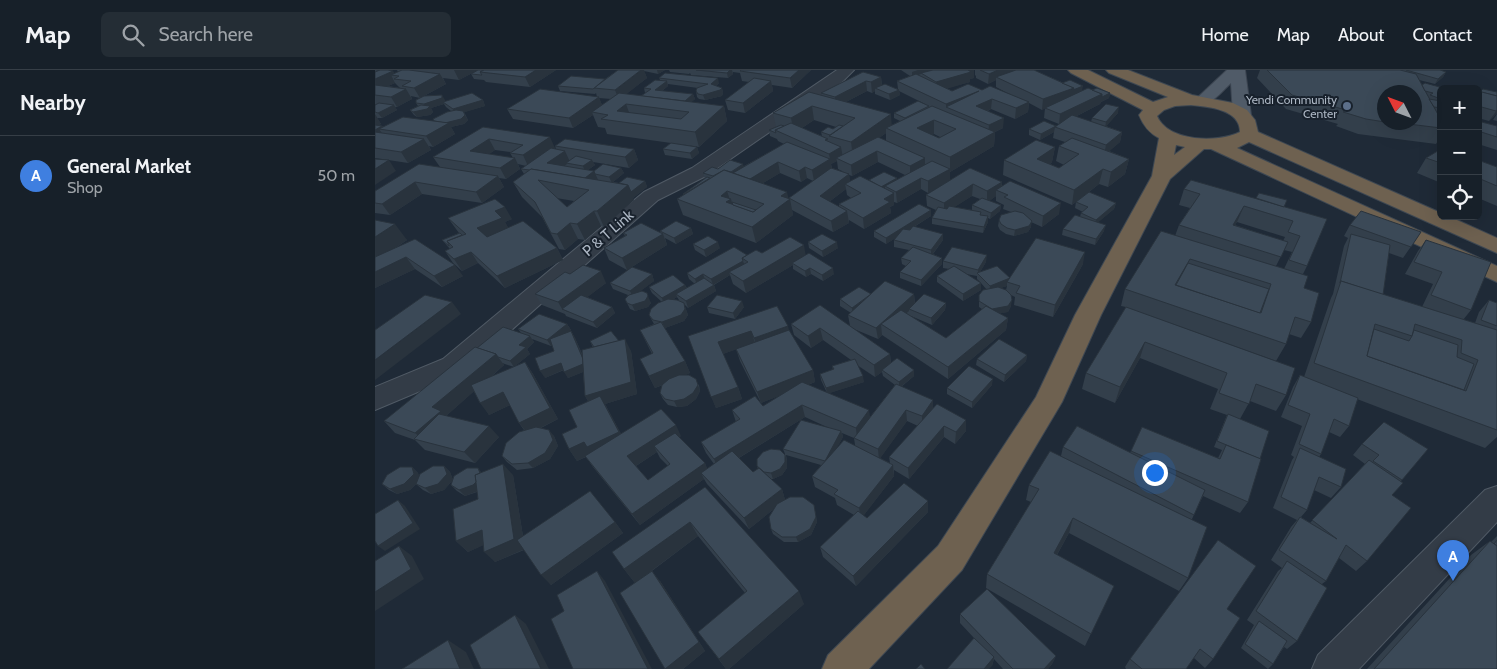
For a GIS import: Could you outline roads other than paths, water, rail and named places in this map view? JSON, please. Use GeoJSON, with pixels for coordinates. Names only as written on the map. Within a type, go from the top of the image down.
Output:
{"type":"FeatureCollection","features":[{"type":"Feature","properties":{"kind":"highway"},"geometry":{"type":"LineString","coordinates":[[1076,70],[1152,108]]}},
{"type":"Feature","properties":{"kind":"highway"},"geometry":{"type":"LineString","coordinates":[[1114,70],[1195,100],[1231,108],[1242,114],[1249,121],[1252,128],[1249,135],[1231,144],[1208,145],[1162,176]]}},
{"type":"Feature","properties":{"kind":"highway"},"geometry":{"type":"LineString","coordinates":[[1195,100],[1160,103],[1152,108],[1148,115],[1150,122],[1168,136],[1208,145],[1497,275]]}},
{"type":"Feature","properties":{"kind":"highway"},"geometry":{"type":"LineString","coordinates":[[1249,135],[1497,246]]}},
{"type":"Feature","properties":{"kind":"highway"},"geometry":{"type":"LineString","coordinates":[[842,669],[950,558],[1048,402],[1088,315],[1162,176],[1168,136]]}},
{"type":"Feature","properties":{"kind":"main road"},"geometry":{"type":"LineString","coordinates":[[1195,100],[1236,70],[1242,114]]}},
{"type":"Feature","properties":{"kind":"street","name":"P & T Link"},"geometry":{"type":"LineString","coordinates":[[375,399],[453,366],[651,196],[699,172],[846,70]]}},
{"type":"Feature","properties":{"kind":"street"},"geometry":{"type":"LineString","coordinates":[[1332,669],[1497,500]]}},
{"type":"Feature","properties":{"kind":"place","name":"Yendi Community Center"},"geometry":{"type":"Point","coordinates":[1347,106]}},
{"type":"Feature","properties":{"kind":"place","name":"General Market"},"geometry":{"type":"Point","coordinates":[1453,581]}}]}
